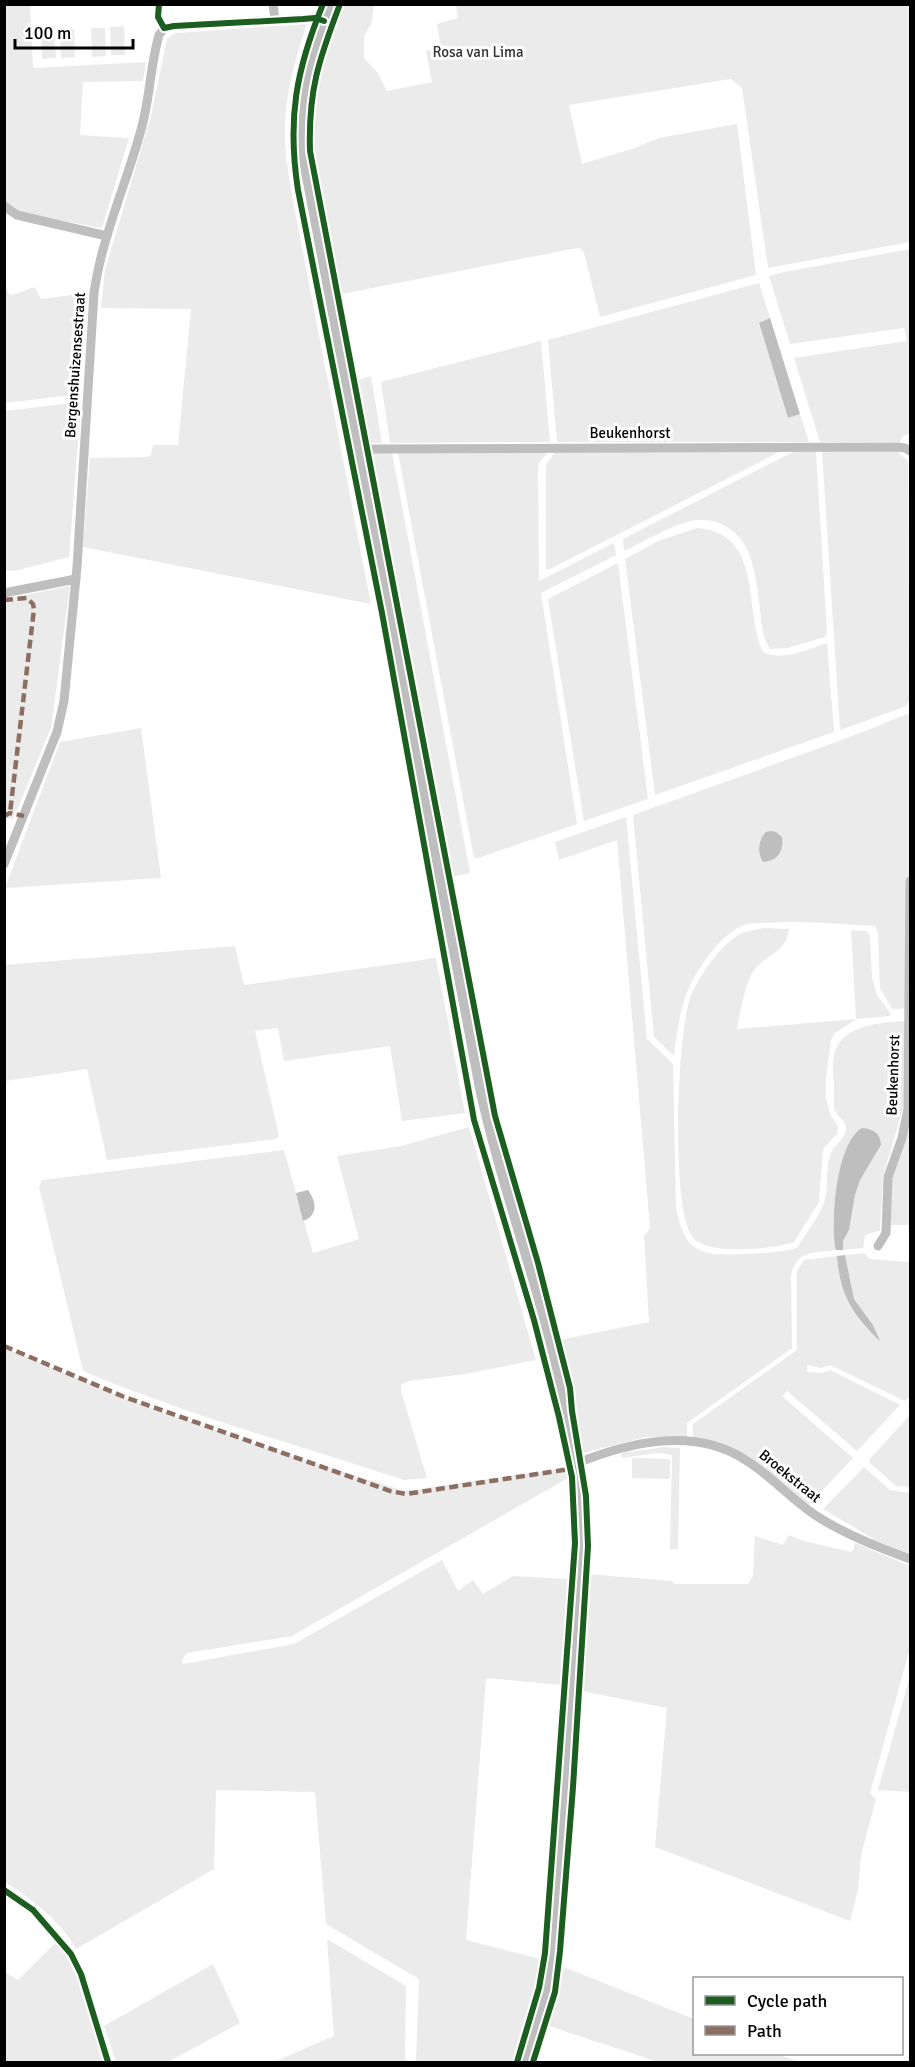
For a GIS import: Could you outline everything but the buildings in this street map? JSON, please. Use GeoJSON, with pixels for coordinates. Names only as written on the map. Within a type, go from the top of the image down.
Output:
{"type":"FeatureCollection","features":[{"type":"Feature","properties":{"kind":"street"},"geometry":{"type":"LineString","coordinates":[[159,4],[158,17],[164,28],[315,18],[325,22]]}},
{"type":"Feature","properties":{"kind":"street"},"geometry":{"type":"LineString","coordinates":[[273,4],[275,20]]}},
{"type":"Feature","properties":{"kind":"street"},"geometry":{"type":"LineString","coordinates":[[332,4],[307,81],[302,126],[302,143],[311,201],[486,1118],[548,1332],[575,1464],[580,1503],[582,1555],[554,1947],[547,1988],[526,2062]]}},
{"type":"Feature","properties":{"kind":"street","name":"Bergenshuizensestraat"},"geometry":{"type":"LineString","coordinates":[[4,864],[57,732],[64,701],[76,579],[94,293],[98,266],[136,148],[157,41],[164,28]]}},
{"type":"Feature","properties":{"kind":"street"},"geometry":{"type":"LineString","coordinates":[[4,206],[17,216],[107,236]]}},
{"type":"Feature","properties":{"kind":"street","name":"Beukenhorst"},"geometry":{"type":"LineString","coordinates":[[359,447],[428,449],[905,447],[910,451]]}},
{"type":"Feature","properties":{"kind":"street"},"geometry":{"type":"LineString","coordinates":[[4,593],[76,579]]}},
{"type":"Feature","properties":{"kind":"street","name":"Beukenhorst"},"geometry":{"type":"LineString","coordinates":[[878,1246],[886,1233],[888,1177],[907,1121],[910,881]]}},
{"type":"Feature","properties":{"kind":"street","name":"Broekstraat"},"geometry":{"type":"LineString","coordinates":[[575,1464],[628,1447],[661,1440],[693,1441],[726,1450],[749,1462],[814,1515],[869,1543],[910,1559]]}},
{"type":"Feature","properties":{"kind":"street"},"geometry":{"type":"LineString","coordinates":[[97,2024],[108,2062]]}},
{"type":"Feature","properties":{"kind":"green space"},"geometry":{"type":"Polygon","coordinates":[[[4,5],[30,5],[33,66],[35,68],[146,62],[143,81],[83,82],[80,135],[129,138],[102,228],[18,213],[5,202],[4,5]]]}},
{"type":"Feature","properties":{"kind":"green space","name":"Rosa van Lima"},"geometry":{"type":"Polygon","coordinates":[[[343,5],[374,5],[372,22],[364,37],[364,58],[377,72],[387,91],[432,82],[426,51],[441,48],[437,24],[458,18],[456,5],[910,5],[910,242],[768,268],[742,88],[731,79],[569,105],[582,164],[659,138],[737,124],[756,275],[600,317],[584,253],[577,248],[342,294],[315,153],[311,110],[320,65],[343,5]]]}},
{"type":"Feature","properties":{"kind":"green space"},"geometry":{"type":"Polygon","coordinates":[[[307,24],[295,61],[287,100],[286,154],[293,201],[371,604],[83,547],[90,458],[147,457],[151,455],[153,445],[178,445],[191,309],[101,308],[105,270],[151,116],[167,39],[175,33],[307,24]]]}},
{"type":"Feature","properties":{"kind":"green space"},"geometry":{"type":"Polygon","coordinates":[[[124,26],[125,55],[111,55],[110,27],[124,26]]]}},
{"type":"Feature","properties":{"kind":"green space"},"geometry":{"type":"Polygon","coordinates":[[[91,28],[105,28],[106,56],[92,57],[91,28]]]}},
{"type":"Feature","properties":{"kind":"green space"},"geometry":{"type":"Polygon","coordinates":[[[60,29],[74,29],[75,57],[61,58],[60,29]]]}},
{"type":"Feature","properties":{"kind":"green space"},"geometry":{"type":"Polygon","coordinates":[[[41,30],[54,30],[56,58],[42,59],[41,30]]]}},
{"type":"Feature","properties":{"kind":"green space"},"geometry":{"type":"Polygon","coordinates":[[[910,249],[910,433],[902,437],[900,442],[820,442],[794,358],[907,341],[904,328],[790,344],[769,276],[910,249]]]}},
{"type":"Feature","properties":{"kind":"green space"},"geometry":{"type":"Polygon","coordinates":[[[5,283],[9,294],[12,295],[35,287],[41,299],[87,293],[81,394],[5,403],[5,283]]]}},
{"type":"Feature","properties":{"kind":"green space"},"geometry":{"type":"Polygon","coordinates":[[[759,283],[770,318],[759,324],[788,418],[800,414],[809,442],[557,442],[548,340],[759,283]]]}},
{"type":"Feature","properties":{"kind":"green space"},"geometry":{"type":"Polygon","coordinates":[[[541,341],[550,442],[390,443],[381,382],[541,341]]]}},
{"type":"Feature","properties":{"kind":"green space"},"geometry":{"type":"Polygon","coordinates":[[[371,376],[382,443],[370,443],[358,380],[371,376]]]}},
{"type":"Feature","properties":{"kind":"green space"},"geometry":{"type":"Polygon","coordinates":[[[81,402],[69,557],[14,571],[5,570],[5,411],[81,402]]]}},
{"type":"Feature","properties":{"kind":"green space"},"geometry":{"type":"Polygon","coordinates":[[[781,451],[546,569],[546,465],[555,452],[781,451]]]}},
{"type":"Feature","properties":{"kind":"green space"},"geometry":{"type":"Polygon","coordinates":[[[816,451],[827,633],[825,637],[788,648],[770,649],[763,632],[755,574],[747,549],[735,533],[718,523],[708,520],[687,522],[624,551],[623,539],[793,452],[816,451]]]}},
{"type":"Feature","properties":{"kind":"green space"},"geometry":{"type":"Polygon","coordinates":[[[822,451],[898,452],[908,461],[909,700],[907,706],[840,730],[822,451]]]}},
{"type":"Feature","properties":{"kind":"green space"},"geometry":{"type":"Polygon","coordinates":[[[371,452],[392,452],[470,873],[451,877],[371,452]]]}},
{"type":"Feature","properties":{"kind":"green space"},"geometry":{"type":"Polygon","coordinates":[[[548,452],[539,463],[538,470],[539,581],[614,543],[616,555],[541,593],[577,824],[474,858],[398,453],[548,452]]]}},
{"type":"Feature","properties":{"kind":"green space"},"geometry":{"type":"Polygon","coordinates":[[[697,528],[718,533],[733,544],[742,558],[748,576],[757,635],[763,652],[778,656],[787,655],[827,643],[834,732],[655,795],[625,559],[658,541],[697,528]]]}},
{"type":"Feature","properties":{"kind":"green space"},"geometry":{"type":"Polygon","coordinates":[[[618,563],[648,799],[584,821],[548,599],[618,563]]]}},
{"type":"Feature","properties":{"kind":"green space"},"geometry":{"type":"Polygon","coordinates":[[[70,586],[51,728],[17,810],[15,810],[14,819],[5,818],[5,599],[70,586]]]}},
{"type":"Feature","properties":{"kind":"green space"},"geometry":{"type":"Polygon","coordinates":[[[907,714],[910,715],[908,1005],[902,1009],[892,1009],[880,988],[878,933],[875,926],[806,922],[746,924],[732,931],[720,942],[695,976],[684,1000],[674,1056],[654,1037],[633,815],[850,737],[907,714]]]}},
{"type":"Feature","properties":{"kind":"green space"},"geometry":{"type":"Polygon","coordinates":[[[141,728],[161,878],[5,888],[60,742],[141,728]]]}},
{"type":"Feature","properties":{"kind":"green space"},"geometry":{"type":"Polygon","coordinates":[[[626,817],[647,1039],[673,1064],[676,1208],[689,1242],[700,1250],[714,1254],[770,1253],[798,1247],[823,1205],[829,1158],[846,1130],[845,1124],[834,1108],[833,1062],[838,1046],[853,1032],[874,1024],[907,1021],[906,1099],[883,1176],[880,1231],[865,1236],[863,1248],[843,1250],[843,1241],[849,1230],[860,1180],[878,1151],[836,1191],[833,1223],[836,1250],[808,1254],[797,1261],[794,1267],[791,1275],[792,1348],[687,1423],[687,1438],[646,1437],[583,1453],[559,1340],[649,1322],[644,1236],[650,1228],[617,840],[559,860],[555,842],[626,817]]]}},
{"type":"Feature","properties":{"kind":"green space"},"geometry":{"type":"Polygon","coordinates":[[[763,928],[789,929],[780,949],[754,970],[743,998],[737,1029],[856,1019],[851,930],[867,931],[870,936],[872,978],[877,995],[891,1014],[890,1016],[857,1019],[835,1033],[831,1040],[826,1099],[831,1116],[838,1126],[837,1134],[823,1149],[819,1202],[794,1242],[772,1247],[715,1248],[695,1240],[687,1224],[681,1197],[678,1120],[682,1042],[692,993],[706,969],[730,941],[740,934],[763,928]]]}},
{"type":"Feature","properties":{"kind":"green space"},"geometry":{"type":"Polygon","coordinates":[[[235,946],[244,985],[436,958],[465,1113],[402,1121],[390,1046],[284,1061],[278,1028],[255,1031],[279,1136],[276,1139],[107,1160],[87,1069],[5,1081],[5,965],[235,946]]]}},
{"type":"Feature","properties":{"kind":"green space"},"geometry":{"type":"Polygon","coordinates":[[[910,1126],[910,1225],[889,1225],[893,1168],[910,1126]]]}},
{"type":"Feature","properties":{"kind":"green space"},"geometry":{"type":"Polygon","coordinates":[[[469,1127],[536,1360],[465,1374],[409,1381],[401,1385],[427,1478],[404,1480],[202,1416],[83,1371],[39,1187],[42,1180],[284,1150],[313,1253],[359,1239],[337,1156],[401,1146],[469,1127]]]}},
{"type":"Feature","properties":{"kind":"green space"},"geometry":{"type":"Polygon","coordinates":[[[864,1253],[870,1259],[910,1262],[910,1396],[905,1401],[830,1365],[821,1368],[807,1365],[807,1372],[823,1373],[830,1370],[900,1405],[857,1451],[787,1391],[782,1396],[853,1458],[808,1506],[747,1458],[693,1438],[693,1424],[797,1350],[797,1271],[804,1260],[837,1256],[838,1269],[848,1302],[861,1322],[879,1339],[873,1325],[854,1299],[845,1255],[864,1253]]]}},
{"type":"Feature","properties":{"kind":"green space"},"geometry":{"type":"Polygon","coordinates":[[[5,1348],[147,1407],[405,1491],[566,1468],[568,1478],[292,1636],[187,1653],[182,1660],[183,1664],[294,1644],[442,1560],[458,1591],[473,1580],[483,1594],[513,1576],[568,1579],[561,1685],[486,1678],[466,1940],[541,1959],[539,1977],[513,2062],[416,2062],[419,1979],[326,1924],[315,1792],[216,1790],[214,1869],[76,1949],[53,1919],[5,1882],[5,1348]]]}},
{"type":"Feature","properties":{"kind":"green space"},"geometry":{"type":"Polygon","coordinates":[[[910,1415],[910,1487],[896,1486],[869,1460],[910,1415]]]}},
{"type":"Feature","properties":{"kind":"green space"},"geometry":{"type":"Polygon","coordinates":[[[664,1447],[680,1448],[678,1549],[670,1549],[672,1455],[657,1453],[622,1458],[621,1453],[664,1447]]]}},
{"type":"Feature","properties":{"kind":"green space"},"geometry":{"type":"Polygon","coordinates":[[[632,1458],[670,1459],[670,1479],[632,1478],[632,1458]]]}},
{"type":"Feature","properties":{"kind":"green space"},"geometry":{"type":"Polygon","coordinates":[[[864,1467],[890,1490],[910,1493],[910,1554],[877,1541],[823,1509],[864,1467]]]}},
{"type":"Feature","properties":{"kind":"green space"},"geometry":{"type":"Polygon","coordinates":[[[789,1535],[804,1541],[851,1552],[855,1543],[910,1566],[910,1648],[870,1793],[876,1799],[861,1855],[858,1890],[850,1921],[655,1847],[667,1708],[582,1691],[587,1574],[672,1581],[674,1584],[748,1584],[753,1576],[755,1536],[783,1545],[789,1535]]]}},
{"type":"Feature","properties":{"kind":"green space"},"geometry":{"type":"Polygon","coordinates":[[[910,1676],[910,1792],[878,1790],[910,1676]]]}},
{"type":"Feature","properties":{"kind":"green space"},"geometry":{"type":"Polygon","coordinates":[[[327,1939],[406,1986],[405,2059],[408,2062],[274,2062],[334,2036],[327,1939]]]}},
{"type":"Feature","properties":{"kind":"green space"},"geometry":{"type":"Polygon","coordinates":[[[58,1940],[75,1967],[81,1983],[103,2062],[5,2062],[5,1972],[18,1980],[58,1940]]]}},
{"type":"Feature","properties":{"kind":"green space"},"geometry":{"type":"Polygon","coordinates":[[[213,1964],[240,2023],[168,2062],[116,2062],[104,2026],[213,1964]]]}},
{"type":"Feature","properties":{"kind":"green space"},"geometry":{"type":"Polygon","coordinates":[[[564,1967],[693,2019],[693,2055],[780,2055],[799,2062],[658,2062],[549,2026],[564,1967]]]}},
{"type":"Feature","properties":{"kind":"shaded area"},"geometry":{"type":"Polygon","coordinates":[[[770,318],[800,414],[788,418],[759,323],[770,318]]]}},
{"type":"Feature","properties":{"kind":"shaded area"},"geometry":{"type":"Polygon","coordinates":[[[771,831],[782,837],[781,851],[773,860],[763,862],[760,855],[760,843],[763,835],[771,831]]]}},
{"type":"Feature","properties":{"kind":"shaded area"},"geometry":{"type":"Polygon","coordinates":[[[862,1128],[876,1132],[881,1145],[860,1180],[849,1230],[843,1241],[843,1250],[836,1250],[834,1222],[837,1184],[846,1150],[853,1136],[862,1128]]]}},
{"type":"Feature","properties":{"kind":"shaded area"},"geometry":{"type":"Polygon","coordinates":[[[308,1190],[313,1199],[314,1211],[303,1221],[296,1193],[308,1190]]]}},
{"type":"Feature","properties":{"kind":"shaded area"},"geometry":{"type":"Polygon","coordinates":[[[845,1255],[854,1299],[873,1325],[880,1341],[862,1322],[849,1303],[841,1282],[837,1256],[845,1255]]]}},
{"type":"Feature","properties":{"kind":"marked path"},"geometry":{"type":"LineString","coordinates":[[4,600],[27,598],[33,604],[34,609],[10,813]]}},
{"type":"Feature","properties":{"kind":"marked path"},"geometry":{"type":"LineString","coordinates":[[4,816],[10,813],[24,816]]}},
{"type":"Feature","properties":{"kind":"marked path"},"geometry":{"type":"LineString","coordinates":[[4,1346],[122,1396],[390,1491],[406,1494],[570,1469],[574,1465]]}},
{"type":"Feature","properties":{"kind":"cycle path"},"geometry":{"type":"LineString","coordinates":[[159,4],[158,17],[164,28],[315,18],[324,21]]}},
{"type":"Feature","properties":{"kind":"cycle path"},"geometry":{"type":"LineString","coordinates":[[323,4],[306,51],[296,95],[293,140],[298,190],[382,613],[474,1120],[534,1320],[572,1477],[575,1543],[545,1953],[539,1988],[517,2062]]}},
{"type":"Feature","properties":{"kind":"cycle path"},"geometry":{"type":"LineString","coordinates":[[340,4],[316,76],[311,110],[310,151],[495,1116],[538,1263],[570,1388],[586,1496],[588,1546],[560,1951],[555,1992],[533,2062]]}},
{"type":"Feature","properties":{"kind":"cycle path"},"geometry":{"type":"LineString","coordinates":[[4,1890],[33,1910],[71,1954],[81,1974],[108,2062]]}}]}
